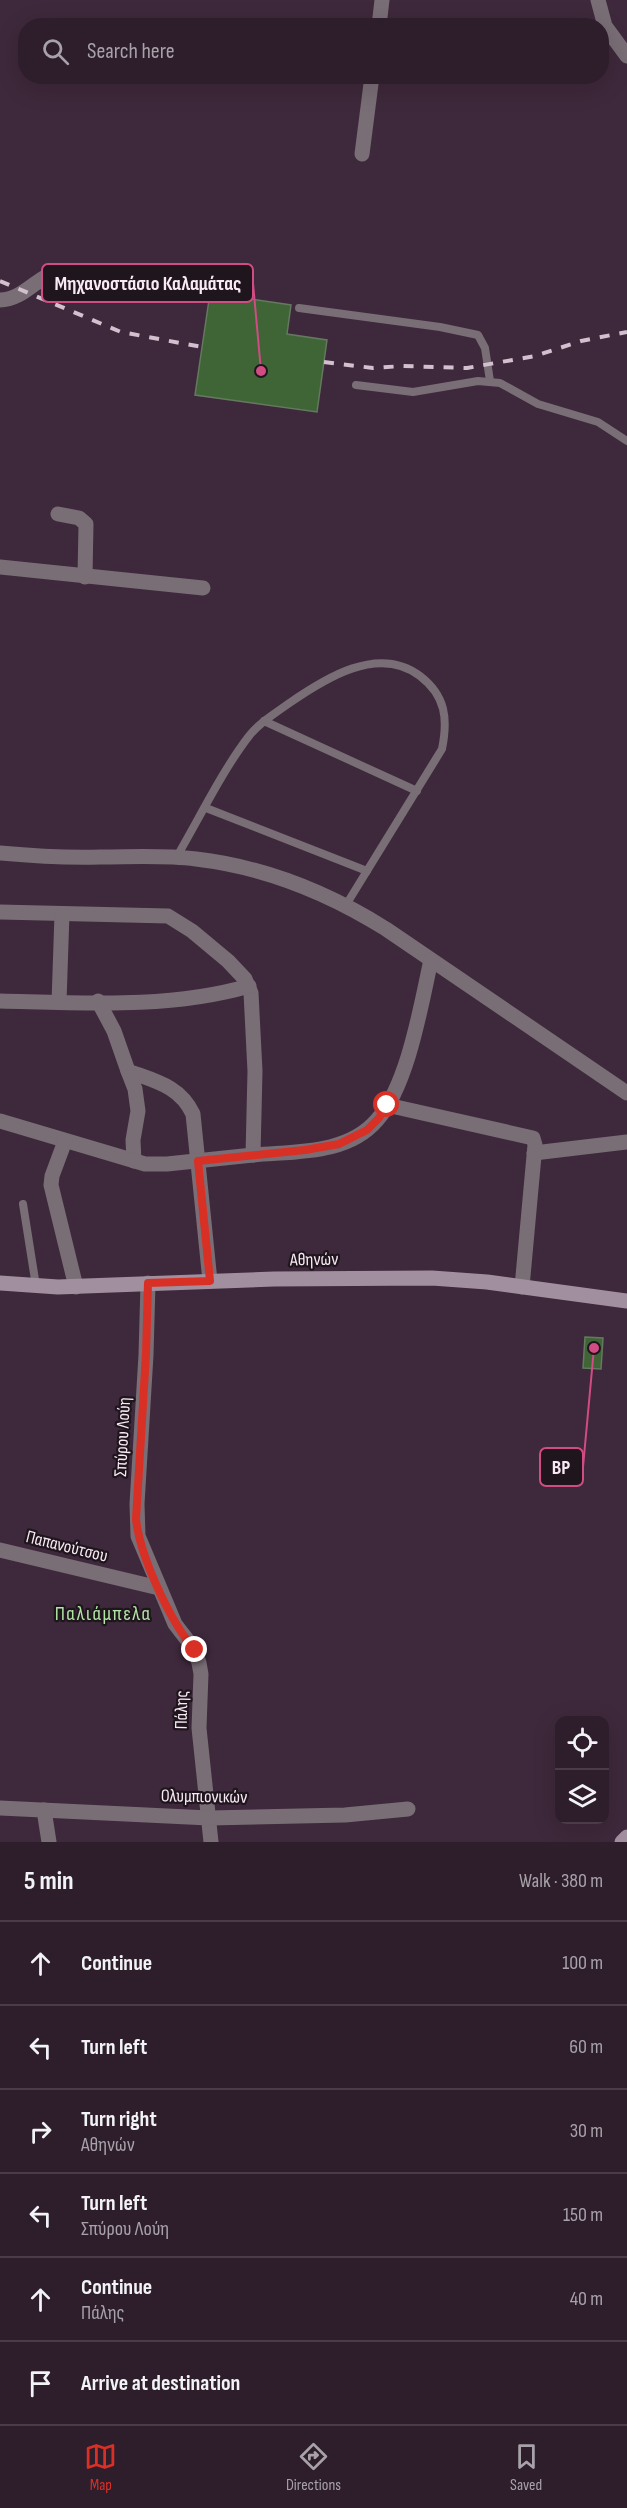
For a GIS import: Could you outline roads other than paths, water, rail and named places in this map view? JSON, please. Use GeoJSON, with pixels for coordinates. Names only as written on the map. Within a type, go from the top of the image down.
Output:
{"type":"FeatureCollection","features":[{"type":"Feature","properties":{"kind":"main road","name":"Αθηνών"},"geometry":{"type":"LineString","coordinates":[[0,1283],[37,1287],[76,1287],[210,1281],[432,1278],[627,1301]]}},
{"type":"Feature","properties":{"kind":"main road"},"geometry":{"type":"LineString","coordinates":[[622,1842],[627,1837]]}},
{"type":"Feature","properties":{"kind":"street"},"geometry":{"type":"LineString","coordinates":[[380,18],[382,0]]}},
{"type":"Feature","properties":{"kind":"street"},"geometry":{"type":"LineString","coordinates":[[598,0],[603,18]]}},
{"type":"Feature","properties":{"kind":"street"},"geometry":{"type":"LineString","coordinates":[[609,32],[627,56]]}},
{"type":"Feature","properties":{"kind":"street"},"geometry":{"type":"LineString","coordinates":[[362,154],[371,84]]}},
{"type":"Feature","properties":{"kind":"street"},"geometry":{"type":"LineString","coordinates":[[0,300],[11,299],[59,271],[100,275],[133,282]]}},
{"type":"Feature","properties":{"kind":"street"},"geometry":{"type":"LineString","coordinates":[[58,514],[79,518],[86,524],[85,577]]}},
{"type":"Feature","properties":{"kind":"street"},"geometry":{"type":"LineString","coordinates":[[0,567],[203,588]]}},
{"type":"Feature","properties":{"kind":"street"},"geometry":{"type":"LineString","coordinates":[[0,853],[65,857],[176,858],[221,863],[274,876],[312,889],[346,905],[409,944],[627,1093]]}},
{"type":"Feature","properties":{"kind":"street"},"geometry":{"type":"LineString","coordinates":[[0,912],[168,916],[192,931],[238,972],[249,986],[255,1071],[253,1155]]}},
{"type":"Feature","properties":{"kind":"street"},"geometry":{"type":"LineString","coordinates":[[59,1002],[62,914]]}},
{"type":"Feature","properties":{"kind":"street"},"geometry":{"type":"LineString","coordinates":[[0,1121],[134,1161],[156,1164],[318,1149],[346,1142],[372,1125],[387,1105],[409,1049],[431,960]]}},
{"type":"Feature","properties":{"kind":"street"},"geometry":{"type":"LineString","coordinates":[[0,1001],[98,1002],[200,998],[249,986]]}},
{"type":"Feature","properties":{"kind":"street"},"geometry":{"type":"LineString","coordinates":[[98,1002],[114,1031],[135,1089],[138,1111],[133,1140],[134,1161]]}},
{"type":"Feature","properties":{"kind":"street"},"geometry":{"type":"LineString","coordinates":[[128,1071],[158,1081],[184,1098],[196,1123],[210,1281]]}},
{"type":"Feature","properties":{"kind":"street"},"geometry":{"type":"LineString","coordinates":[[387,1105],[528,1136],[534,1140],[522,1287]]}},
{"type":"Feature","properties":{"kind":"street"},"geometry":{"type":"LineString","coordinates":[[65,1141],[51,1185],[76,1287]]}},
{"type":"Feature","properties":{"kind":"street"},"geometry":{"type":"LineString","coordinates":[[534,1153],[627,1142]]}},
{"type":"Feature","properties":{"kind":"street","name":"Σπύρου Λούη"},"geometry":{"type":"LineString","coordinates":[[148,1283],[136,1519],[142,1551],[159,1588]]}},
{"type":"Feature","properties":{"kind":"street","name":"Παπανούτσου"},"geometry":{"type":"LineString","coordinates":[[0,1550],[159,1588]]}},
{"type":"Feature","properties":{"kind":"street","name":"Πάλης"},"geometry":{"type":"LineString","coordinates":[[159,1588],[175,1624],[195,1650],[199,1663],[201,1674],[199,1728],[211,1842]]}},
{"type":"Feature","properties":{"kind":"street","name":"Ολυμπιονικών"},"geometry":{"type":"LineString","coordinates":[[0,1808],[209,1818],[345,1815],[408,1809]]}},
{"type":"Feature","properties":{"kind":"street"},"geometry":{"type":"LineString","coordinates":[[44,1810],[49,1842]]}},
{"type":"Feature","properties":{"kind":"lane"},"geometry":{"type":"LineString","coordinates":[[299,308],[440,327],[478,335],[485,348],[490,381]]}},
{"type":"Feature","properties":{"kind":"lane"},"geometry":{"type":"LineString","coordinates":[[356,385],[413,392],[490,381],[507,386],[538,404],[598,422],[627,441]]}},
{"type":"Feature","properties":{"kind":"lane"},"geometry":{"type":"LineString","coordinates":[[176,858],[241,748],[264,721],[334,675],[357,667],[384,662],[408,667],[427,681],[440,700],[447,725],[442,749],[346,905]]}},
{"type":"Feature","properties":{"kind":"lane"},"geometry":{"type":"LineString","coordinates":[[264,721],[417,791]]}},
{"type":"Feature","properties":{"kind":"lane"},"geometry":{"type":"LineString","coordinates":[[206,808],[367,871]]}},
{"type":"Feature","properties":{"kind":"lane"},"geometry":{"type":"LineString","coordinates":[[23,1204],[37,1287]]}},
{"type":"Feature","properties":{"kind":"railway"},"geometry":{"type":"LineString","coordinates":[[0,281],[121,332],[202,347]]}},
{"type":"Feature","properties":{"kind":"railway"},"geometry":{"type":"LineString","coordinates":[[324,362],[373,368],[403,366],[467,368],[535,356],[581,341],[627,332]]}},
{"type":"Feature","properties":{"kind":"place","name":"Μηχανοστάσιο Καλαμάτας"},"geometry":{"type":"Point","coordinates":[261,371]}},
{"type":"Feature","properties":{"kind":"place","name":"BP"},"geometry":{"type":"Point","coordinates":[594,1348]}},
{"type":"Feature","properties":{"kind":"district","name":"Παλιάμπελα"},"geometry":{"type":"Point","coordinates":[103,1613]}}]}
